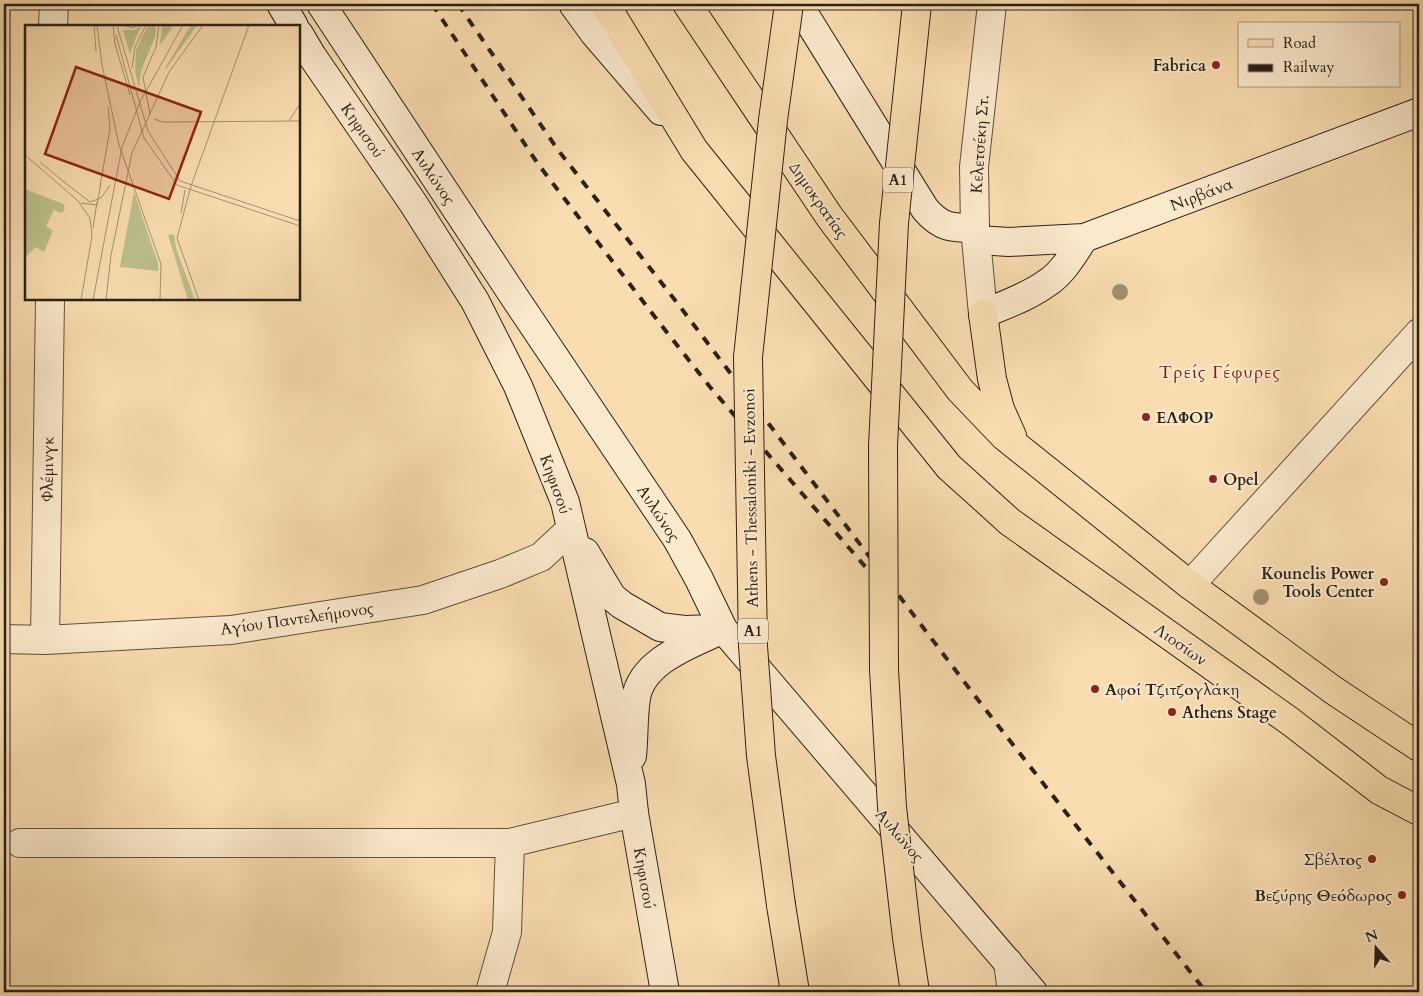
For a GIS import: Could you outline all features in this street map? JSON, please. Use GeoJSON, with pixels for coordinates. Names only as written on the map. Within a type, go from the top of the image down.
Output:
{"type":"FeatureCollection","features":[{"type":"Feature","properties":{"kind":"main road"},"geometry":{"type":"LineString","coordinates":[[605,4],[694,150]]}},
{"type":"Feature","properties":{"kind":"main road","name":"Δημοκρατίας"},"geometry":{"type":"LineString","coordinates":[[687,4],[828,216],[960,390],[1004,436],[1017,446]]}},
{"type":"Feature","properties":{"kind":"main road","name":"Athens - Thessaloniki - Evzonoi"},"geometry":{"type":"LineString","coordinates":[[789,4],[773,120],[748,356],[753,646],[761,756],[795,992]]}},
{"type":"Feature","properties":{"kind":"main road","name":"Α1"},"geometry":{"type":"LineString","coordinates":[[916,992],[907,938],[892,797],[884,670],[882,446],[894,223],[917,4]]}},
{"type":"Feature","properties":{"kind":"main road","name":"Λιοσίων"},"geometry":{"type":"LineString","coordinates":[[694,150],[948,467],[1010,522],[1292,722],[1379,790],[1419,811]]}},
{"type":"Feature","properties":{"kind":"main road"},"geometry":{"type":"LineString","coordinates":[[983,314],[992,379],[1000,409],[1017,446],[1190,585],[1333,690],[1419,747]]}},
{"type":"Feature","properties":{"kind":"main road"},"geometry":{"type":"LineString","coordinates":[[1379,790],[1419,830]]}},
{"type":"Feature","properties":{"kind":"main road"},"geometry":{"type":"LineString","coordinates":[[779,992],[781,905]]}},
{"type":"Feature","properties":{"kind":"street"},"geometry":{"type":"LineString","coordinates":[[53,25],[54,4]]}},
{"type":"Feature","properties":{"kind":"street"},"geometry":{"type":"LineString","coordinates":[[281,4],[293,25]]}},
{"type":"Feature","properties":{"kind":"street","name":"Αυλώνος"},"geometry":{"type":"LineString","coordinates":[[321,4],[516,301],[677,539],[699,579],[722,629],[1033,992]]}},
{"type":"Feature","properties":{"kind":"street"},"geometry":{"type":"LineString","coordinates":[[573,4],[594,33],[694,150]]}},
{"type":"Feature","properties":{"kind":"street","name":"Νιρβάνα"},"geometry":{"type":"LineString","coordinates":[[798,4],[932,218],[943,225],[1009,242],[1084,238],[1419,112]]}},
{"type":"Feature","properties":{"kind":"street","name":"Κελετσέκη Στ."},"geometry":{"type":"LineString","coordinates":[[983,314],[976,234],[974,167],[992,4]]}},
{"type":"Feature","properties":{"kind":"street","name":"Κηφισού"},"geometry":{"type":"LineString","coordinates":[[300,36],[413,202],[475,301],[518,386],[565,502],[631,784],[634,813],[665,992]]}},
{"type":"Feature","properties":{"kind":"street"},"geometry":{"type":"LineString","coordinates":[[983,314],[1017,300],[1048,283],[1068,262],[1084,238]]}},
{"type":"Feature","properties":{"kind":"street","name":"Φλέμινγκ"},"geometry":{"type":"LineString","coordinates":[[45,640],[50,300]]}},
{"type":"Feature","properties":{"kind":"street"},"geometry":{"type":"LineString","coordinates":[[1190,585],[1419,333]]}},
{"type":"Feature","properties":{"kind":"street"},"geometry":{"type":"LineString","coordinates":[[571,529],[612,597],[622,605],[660,627],[684,630],[722,629]]}},
{"type":"Feature","properties":{"kind":"street","name":"Αγίου Παντελεήμονος"},"geometry":{"type":"LineString","coordinates":[[4,640],[45,640],[231,630],[423,600],[500,574],[541,557],[571,529]]}},
{"type":"Feature","properties":{"kind":"street"},"geometry":{"type":"LineString","coordinates":[[631,784],[636,697],[641,682],[650,670],[665,659],[722,629]]}},
{"type":"Feature","properties":{"kind":"street"},"geometry":{"type":"LineString","coordinates":[[20,843],[510,843],[634,813]]}},
{"type":"Feature","properties":{"kind":"street"},"geometry":{"type":"LineString","coordinates":[[490,992],[507,932],[510,843]]}},
{"type":"Feature","properties":{"kind":"street"},"geometry":{"type":"LineString","coordinates":[[1008,962],[1012,992]]}},
{"type":"Feature","properties":{"kind":"railway"},"geometry":{"type":"LineString","coordinates":[[432,4],[538,164],[658,321],[710,387],[888,593]]}},
{"type":"Feature","properties":{"kind":"railway"},"geometry":{"type":"LineString","coordinates":[[458,4],[558,150],[678,304],[975,696],[1206,992]]}},
{"type":"Feature","properties":{"kind":"place","name":"Fabrica"},"geometry":{"type":"Point","coordinates":[1216,65]}},
{"type":"Feature","properties":{"kind":"place","name":"ΕΛΦΟΡ"},"geometry":{"type":"Point","coordinates":[1146,417]}},
{"type":"Feature","properties":{"kind":"place","name":"Opel"},"geometry":{"type":"Point","coordinates":[1213,479]}},
{"type":"Feature","properties":{"kind":"place","name":"Kounelis Power Tools Center"},"geometry":{"type":"Point","coordinates":[1384,582]}},
{"type":"Feature","properties":{"kind":"place","name":"Αφοί Τζιτζογλάκη"},"geometry":{"type":"Point","coordinates":[1095,689]}},
{"type":"Feature","properties":{"kind":"place","name":"Athens Stage"},"geometry":{"type":"Point","coordinates":[1172,712]}},
{"type":"Feature","properties":{"kind":"place","name":"Σβέλτος"},"geometry":{"type":"Point","coordinates":[1372,859]}},
{"type":"Feature","properties":{"kind":"place","name":"Βεζύρης Θεόδωρος"},"geometry":{"type":"Point","coordinates":[1402,895]}},
{"type":"Feature","properties":{"kind":"district","name":"Τρείς Γέφυρες"},"geometry":{"type":"Point","coordinates":[1220,372]}}]}
